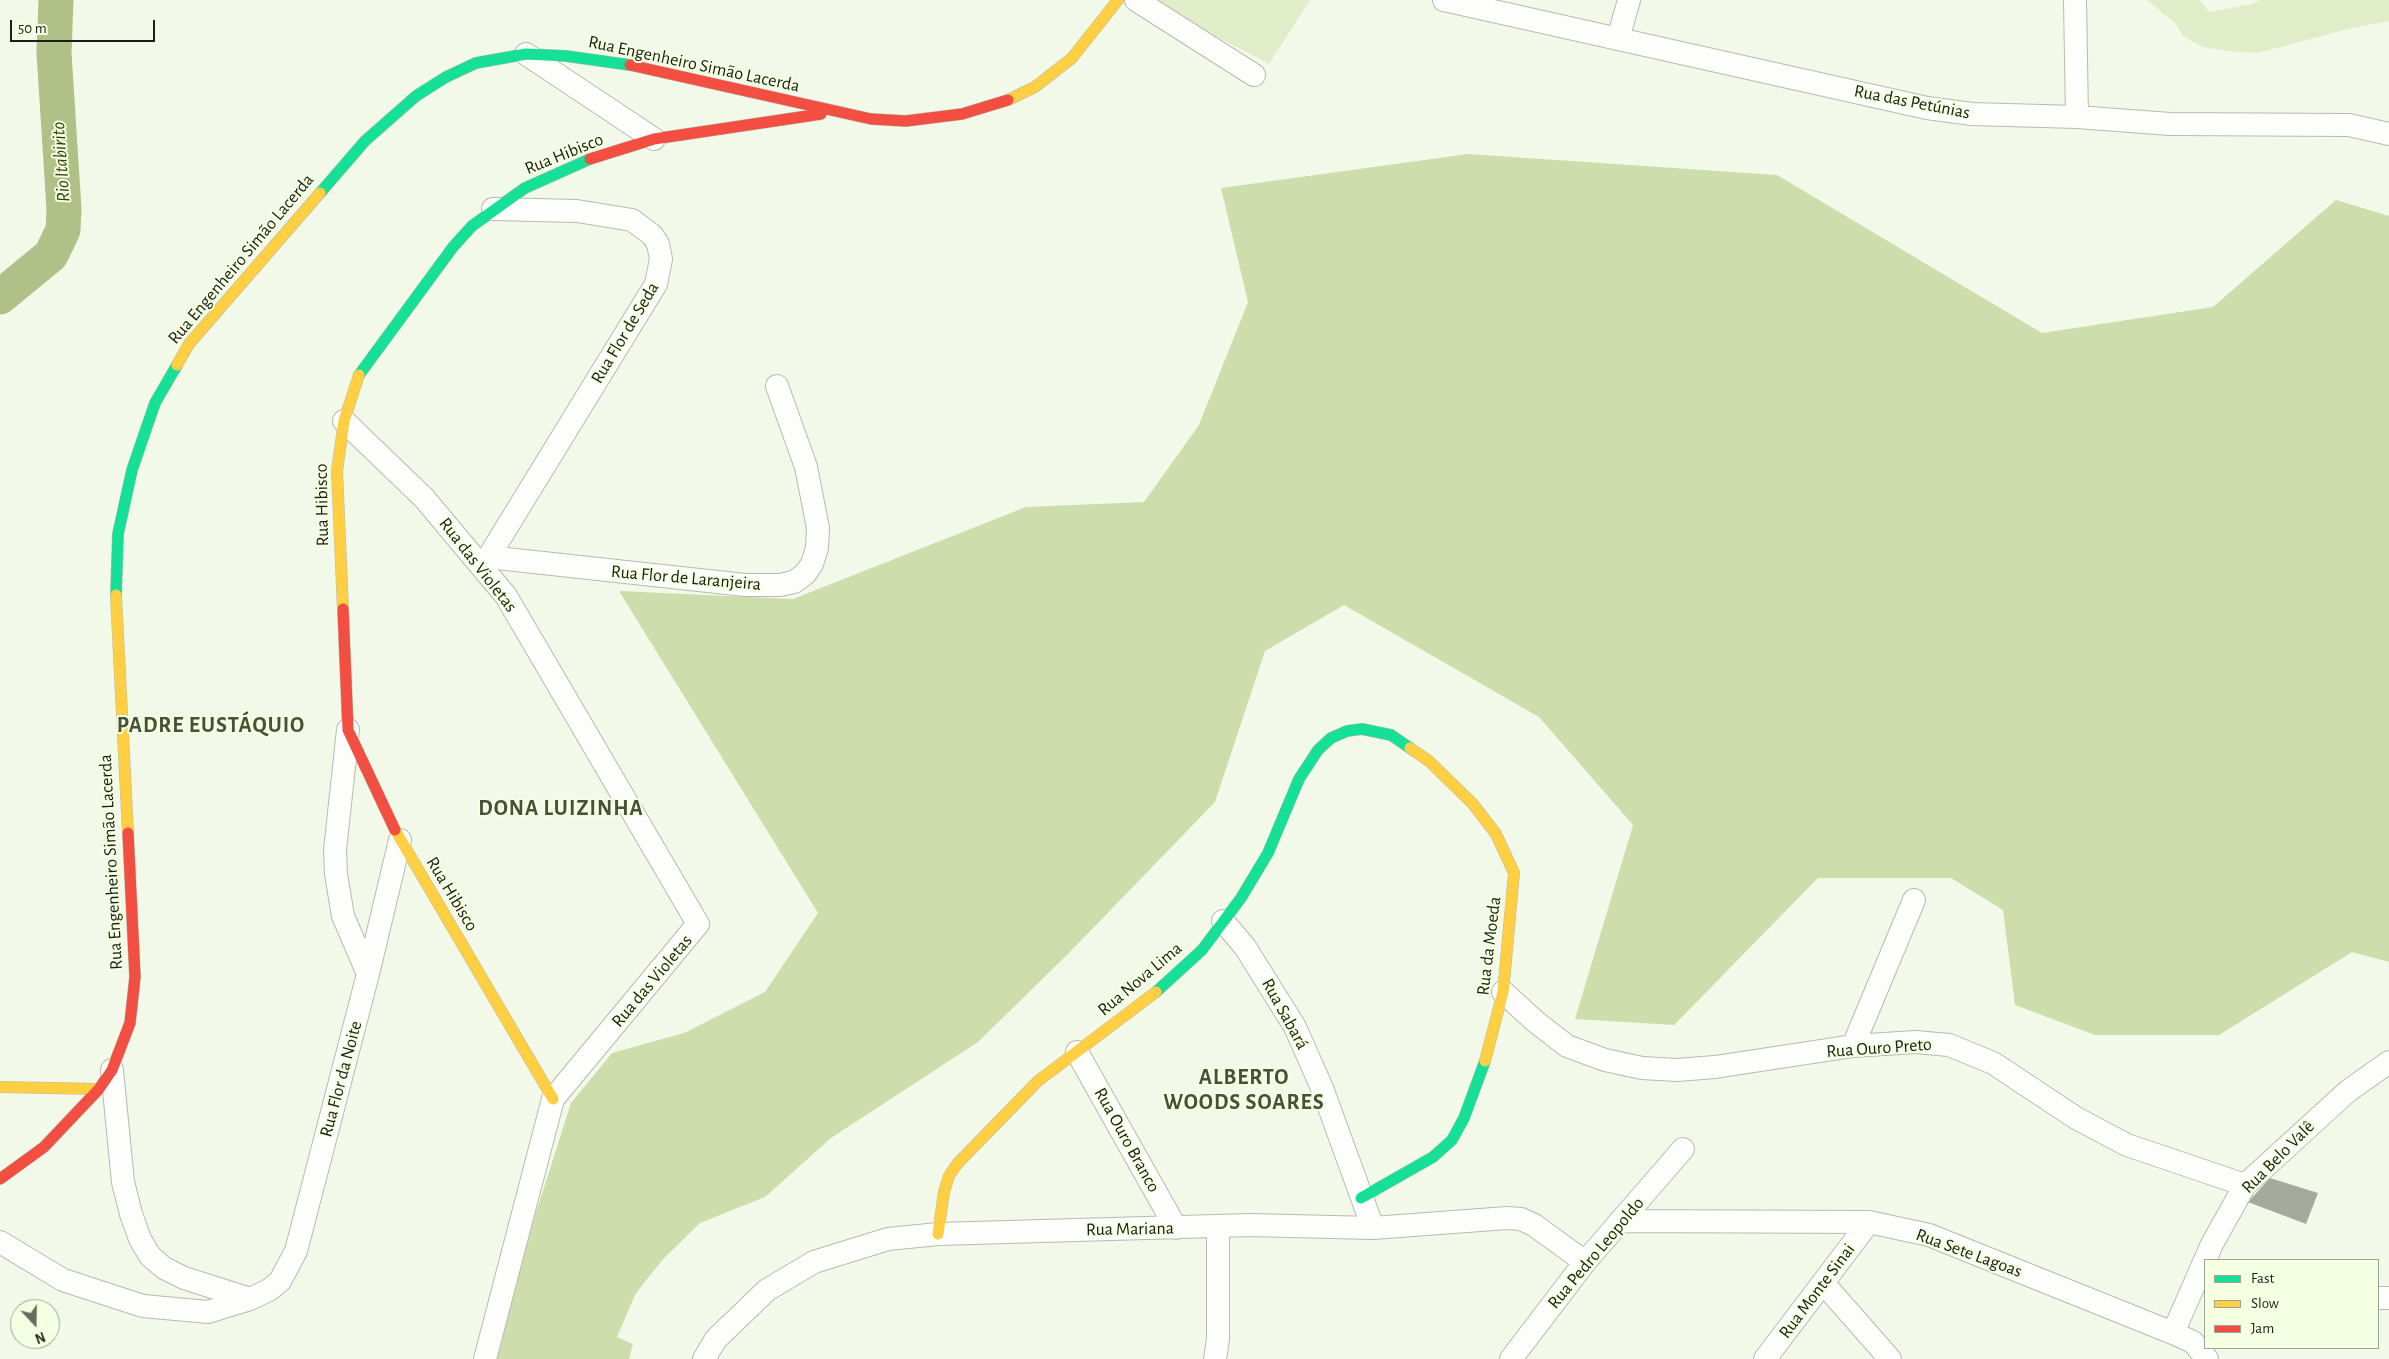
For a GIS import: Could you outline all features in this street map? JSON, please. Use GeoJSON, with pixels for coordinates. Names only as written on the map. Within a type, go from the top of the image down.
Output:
{"type":"FeatureCollection","features":[{"type":"Feature","properties":{"kind":"street","name":"Rua Engenheiro Simão Lacerda"},"geometry":{"type":"LineString","coordinates":[[0,1179],[44,1147],[99,1089],[112,1070],[130,1023],[134,977],[116,602],[118,534],[132,470],[155,403],[189,344],[365,140],[416,96],[446,77],[476,64],[526,54],[613,61],[871,119],[906,121],[962,114],[999,104],[1035,87],[1072,58],[1118,0]]}},
{"type":"Feature","properties":{"kind":"street"},"geometry":{"type":"LineString","coordinates":[[1136,0],[1254,75]]}},
{"type":"Feature","properties":{"kind":"street","name":"Rua das Petúnias"},"geometry":{"type":"LineString","coordinates":[[1444,0],[1927,108],[1972,114],[2078,117],[2170,124],[2349,125],[2389,134]]}},
{"type":"Feature","properties":{"kind":"street"},"geometry":{"type":"LineString","coordinates":[[1618,39],[1629,0]]}},
{"type":"Feature","properties":{"kind":"street"},"geometry":{"type":"LineString","coordinates":[[2075,0],[2078,117]]}},
{"type":"Feature","properties":{"kind":"street"},"geometry":{"type":"LineString","coordinates":[[526,54],[654,139]]}},
{"type":"Feature","properties":{"kind":"street","name":"Rua Hibisco"},"geometry":{"type":"LineString","coordinates":[[553,1099],[400,840],[375,791],[348,730],[337,471],[344,421],[360,371],[453,246],[472,226],[525,188],[582,162],[654,139],[836,112]]}},
{"type":"Feature","properties":{"kind":"street","name":"Rua Flor de Seda"},"geometry":{"type":"LineString","coordinates":[[486,562],[656,284],[661,259],[658,244],[652,235],[632,220],[577,211],[493,210]]}},
{"type":"Feature","properties":{"kind":"street","name":"Rua Flor de Laranjeira"},"geometry":{"type":"LineString","coordinates":[[486,562],[745,585],[780,585],[794,582],[805,574],[812,564],[817,548],[818,528],[806,467],[778,386]]}},
{"type":"Feature","properties":{"kind":"street","name":"Rua das Violetas"},"geometry":{"type":"LineString","coordinates":[[344,421],[424,498],[486,562],[698,924],[553,1099],[485,1359]]}},
{"type":"Feature","properties":{"kind":"street"},"geometry":{"type":"LineString","coordinates":[[348,730],[335,850],[336,874],[343,916],[368,974]]}},
{"type":"Feature","properties":{"kind":"street","name":"Rua da Moeda"},"geometry":{"type":"LineString","coordinates":[[1347,731],[1375,730],[1391,735],[1430,761],[1473,804],[1496,834],[1507,854],[1514,874],[1503,992],[1483,1070],[1464,1118],[1452,1140],[1433,1157],[1361,1198]]}},
{"type":"Feature","properties":{"kind":"street","name":"Rua Nova Lima"},"geometry":{"type":"LineString","coordinates":[[938,1234],[944,1192],[949,1176],[957,1164],[1038,1081],[1157,991],[1202,950],[1241,898],[1268,853],[1299,779],[1318,750],[1331,738],[1347,731]]}},
{"type":"Feature","properties":{"kind":"street","name":"Rua Flor da Noite"},"geometry":{"type":"LineString","coordinates":[[0,1242],[63,1280],[143,1306],[208,1312],[250,1299],[268,1290],[280,1281],[296,1251],[368,974],[400,840]]}},
{"type":"Feature","properties":{"kind":"street"},"geometry":{"type":"LineString","coordinates":[[1853,1046],[1914,900]]}},
{"type":"Feature","properties":{"kind":"street","name":"Rua Sabará"},"geometry":{"type":"LineString","coordinates":[[1223,922],[1245,948],[1295,1027],[1322,1088],[1373,1228]]}},
{"type":"Feature","properties":{"kind":"street","name":"Rua Ouro Preto"},"geometry":{"type":"LineString","coordinates":[[1503,992],[1536,1022],[1567,1046],[1606,1060],[1642,1068],[1677,1070],[1715,1067],[1853,1046],[1915,1042],[1949,1044],[1993,1063],[2076,1118],[2127,1145],[2245,1184]]}},
{"type":"Feature","properties":{"kind":"street","name":"Rua Ouro Branco"},"geometry":{"type":"LineString","coordinates":[[1077,1052],[1176,1228]]}},
{"type":"Feature","properties":{"kind":"street","name":"Rua Belo Valê"},"geometry":{"type":"LineString","coordinates":[[2207,1259],[2212,1244],[2245,1184],[2348,1091],[2389,1062]]}},
{"type":"Feature","properties":{"kind":"street"},"geometry":{"type":"LineString","coordinates":[[112,1070],[123,1182],[140,1239],[150,1256],[164,1268],[184,1278],[250,1299]]}},
{"type":"Feature","properties":{"kind":"street"},"geometry":{"type":"LineString","coordinates":[[0,1087],[99,1089]]}},
{"type":"Feature","properties":{"kind":"street","name":"Rua Pedro Leopoldo"},"geometry":{"type":"LineString","coordinates":[[1511,1359],[1585,1262],[1683,1149]]}},
{"type":"Feature","properties":{"kind":"street","name":"Rua Mariana"},"geometry":{"type":"LineString","coordinates":[[704,1359],[716,1339],[753,1302],[768,1290],[814,1262],[888,1239],[938,1234],[1250,1225],[1373,1228],[1507,1218],[1521,1219],[1534,1225],[1585,1262]]}},
{"type":"Feature","properties":{"kind":"street","name":"Rua Sete Lagoas"},"geometry":{"type":"LineString","coordinates":[[1620,1222],[1869,1222],[1929,1235],[2174,1333],[2193,1342],[2207,1359]]}},
{"type":"Feature","properties":{"kind":"street","name":"Rua Monte Sinai"},"geometry":{"type":"LineString","coordinates":[[1765,1359],[1824,1284],[1869,1222]]}},
{"type":"Feature","properties":{"kind":"street"},"geometry":{"type":"LineString","coordinates":[[1215,1359],[1218,1339],[1218,1227]]}},
{"type":"Feature","properties":{"kind":"street","name":"Rua Belo Valê"},"geometry":{"type":"LineString","coordinates":[[2174,1333],[2198,1288],[2204,1269]]}},
{"type":"Feature","properties":{"kind":"street"},"geometry":{"type":"LineString","coordinates":[[1824,1284],[1890,1359]]}},
{"type":"Feature","properties":{"kind":"green space"},"geometry":{"type":"Polygon","coordinates":[[[1147,0],[1310,0],[1269,64],[1147,0]]]}},
{"type":"Feature","properties":{"kind":"green space"},"geometry":{"type":"Polygon","coordinates":[[[2147,0],[2200,0],[2209,12],[2252,4],[2260,0],[2389,0],[2389,21],[2348,29],[2258,53],[2227,51],[2203,47],[2183,36],[2176,24],[2147,0]]]}},
{"type":"Feature","properties":{"kind":"green space"},"geometry":{"type":"Polygon","coordinates":[[[1468,154],[1777,175],[2042,333],[2213,307],[2336,200],[2389,216],[2389,962],[2352,952],[2219,1035],[2095,1035],[2015,1005],[2003,910],[1951,878],[1818,878],[1674,1025],[1575,1019],[1633,825],[1539,717],[1344,605],[1265,651],[1215,802],[1068,954],[978,1042],[831,1138],[765,1197],[700,1223],[664,1258],[636,1293],[617,1337],[633,1344],[629,1359],[495,1359],[512,1288],[571,1103],[612,1053],[684,1033],[765,992],[818,913],[619,591],[793,599],[1026,507],[1144,502],[1199,425],[1248,302],[1221,188],[1468,154]]]}},
{"type":"Feature","properties":{"kind":"building"},"geometry":{"type":"Polygon","coordinates":[[[2270,1178],[2318,1193],[2306,1224],[2248,1202],[2270,1178]]]}},
{"type":"Feature","properties":{"kind":"waterway","name":"Rio Itabirito"},"geometry":{"type":"LineString","coordinates":[[0,297],[51,255],[63,230],[64,209],[54,53],[56,0]]}},
{"type":"Feature","properties":{"kind":"traffic: fast"},"geometry":{"type":"LineString","coordinates":[[320,193],[365,141],[416,96],[446,77],[476,63],[526,54],[566,56],[630,65]]}},
{"type":"Feature","properties":{"kind":"traffic: fast"},"geometry":{"type":"LineString","coordinates":[[359,375],[453,247],[472,226],[525,188],[590,159]]}},
{"type":"Feature","properties":{"kind":"traffic: fast"},"geometry":{"type":"LineString","coordinates":[[116,595],[118,534],[132,470],[155,403],[177,365]]}},
{"type":"Feature","properties":{"kind":"traffic: fast"},"geometry":{"type":"LineString","coordinates":[[1156,992],[1202,950],[1241,898],[1268,853],[1299,779],[1318,750],[1331,738],[1347,731],[1362,729],[1391,735],[1410,748]]}},
{"type":"Feature","properties":{"kind":"traffic: fast"},"geometry":{"type":"LineString","coordinates":[[1361,1198],[1433,1157],[1452,1140],[1464,1118],[1485,1061]]}},
{"type":"Feature","properties":{"kind":"traffic: slow"},"geometry":{"type":"LineString","coordinates":[[1008,100],[1035,87],[1072,58],[1118,0]]}},
{"type":"Feature","properties":{"kind":"traffic: slow"},"geometry":{"type":"LineString","coordinates":[[177,365],[189,344],[320,193]]}},
{"type":"Feature","properties":{"kind":"traffic: slow"},"geometry":{"type":"LineString","coordinates":[[343,609],[337,471],[344,421],[359,375]]}},
{"type":"Feature","properties":{"kind":"traffic: slow"},"geometry":{"type":"LineString","coordinates":[[116,595],[128,833]]}},
{"type":"Feature","properties":{"kind":"traffic: slow"},"geometry":{"type":"LineString","coordinates":[[1410,748],[1429,761],[1473,804],[1496,834],[1514,873],[1503,992],[1485,1061]]}},
{"type":"Feature","properties":{"kind":"traffic: slow"},"geometry":{"type":"LineString","coordinates":[[395,830],[553,1099]]}},
{"type":"Feature","properties":{"kind":"traffic: slow"},"geometry":{"type":"LineString","coordinates":[[938,1234],[944,1192],[949,1176],[957,1164],[1038,1081],[1156,992]]}},
{"type":"Feature","properties":{"kind":"traffic: slow"},"geometry":{"type":"LineString","coordinates":[[0,1087],[99,1089]]}},
{"type":"Feature","properties":{"kind":"traffic: jam"},"geometry":{"type":"LineString","coordinates":[[630,65],[871,119],[906,121],[962,114],[1008,100]]}},
{"type":"Feature","properties":{"kind":"traffic: jam"},"geometry":{"type":"LineString","coordinates":[[590,159],[654,139],[821,114]]}},
{"type":"Feature","properties":{"kind":"traffic: jam"},"geometry":{"type":"LineString","coordinates":[[343,609],[348,730],[395,830]]}},
{"type":"Feature","properties":{"kind":"traffic: jam"},"geometry":{"type":"LineString","coordinates":[[0,1179],[44,1147],[99,1089],[112,1070],[130,1023],[135,977],[128,833]]}},
{"type":"Feature","properties":{"kind":"district","name":"PADRE EUSTÁQUIO"},"geometry":{"type":"Point","coordinates":[211,725]}},
{"type":"Feature","properties":{"kind":"district","name":"DONA LUIZINHA"},"geometry":{"type":"Point","coordinates":[561,808]}},
{"type":"Feature","properties":{"kind":"district","name":"ALBERTO WOODS SOARES"},"geometry":{"type":"Point","coordinates":[1244,1090]}}]}
